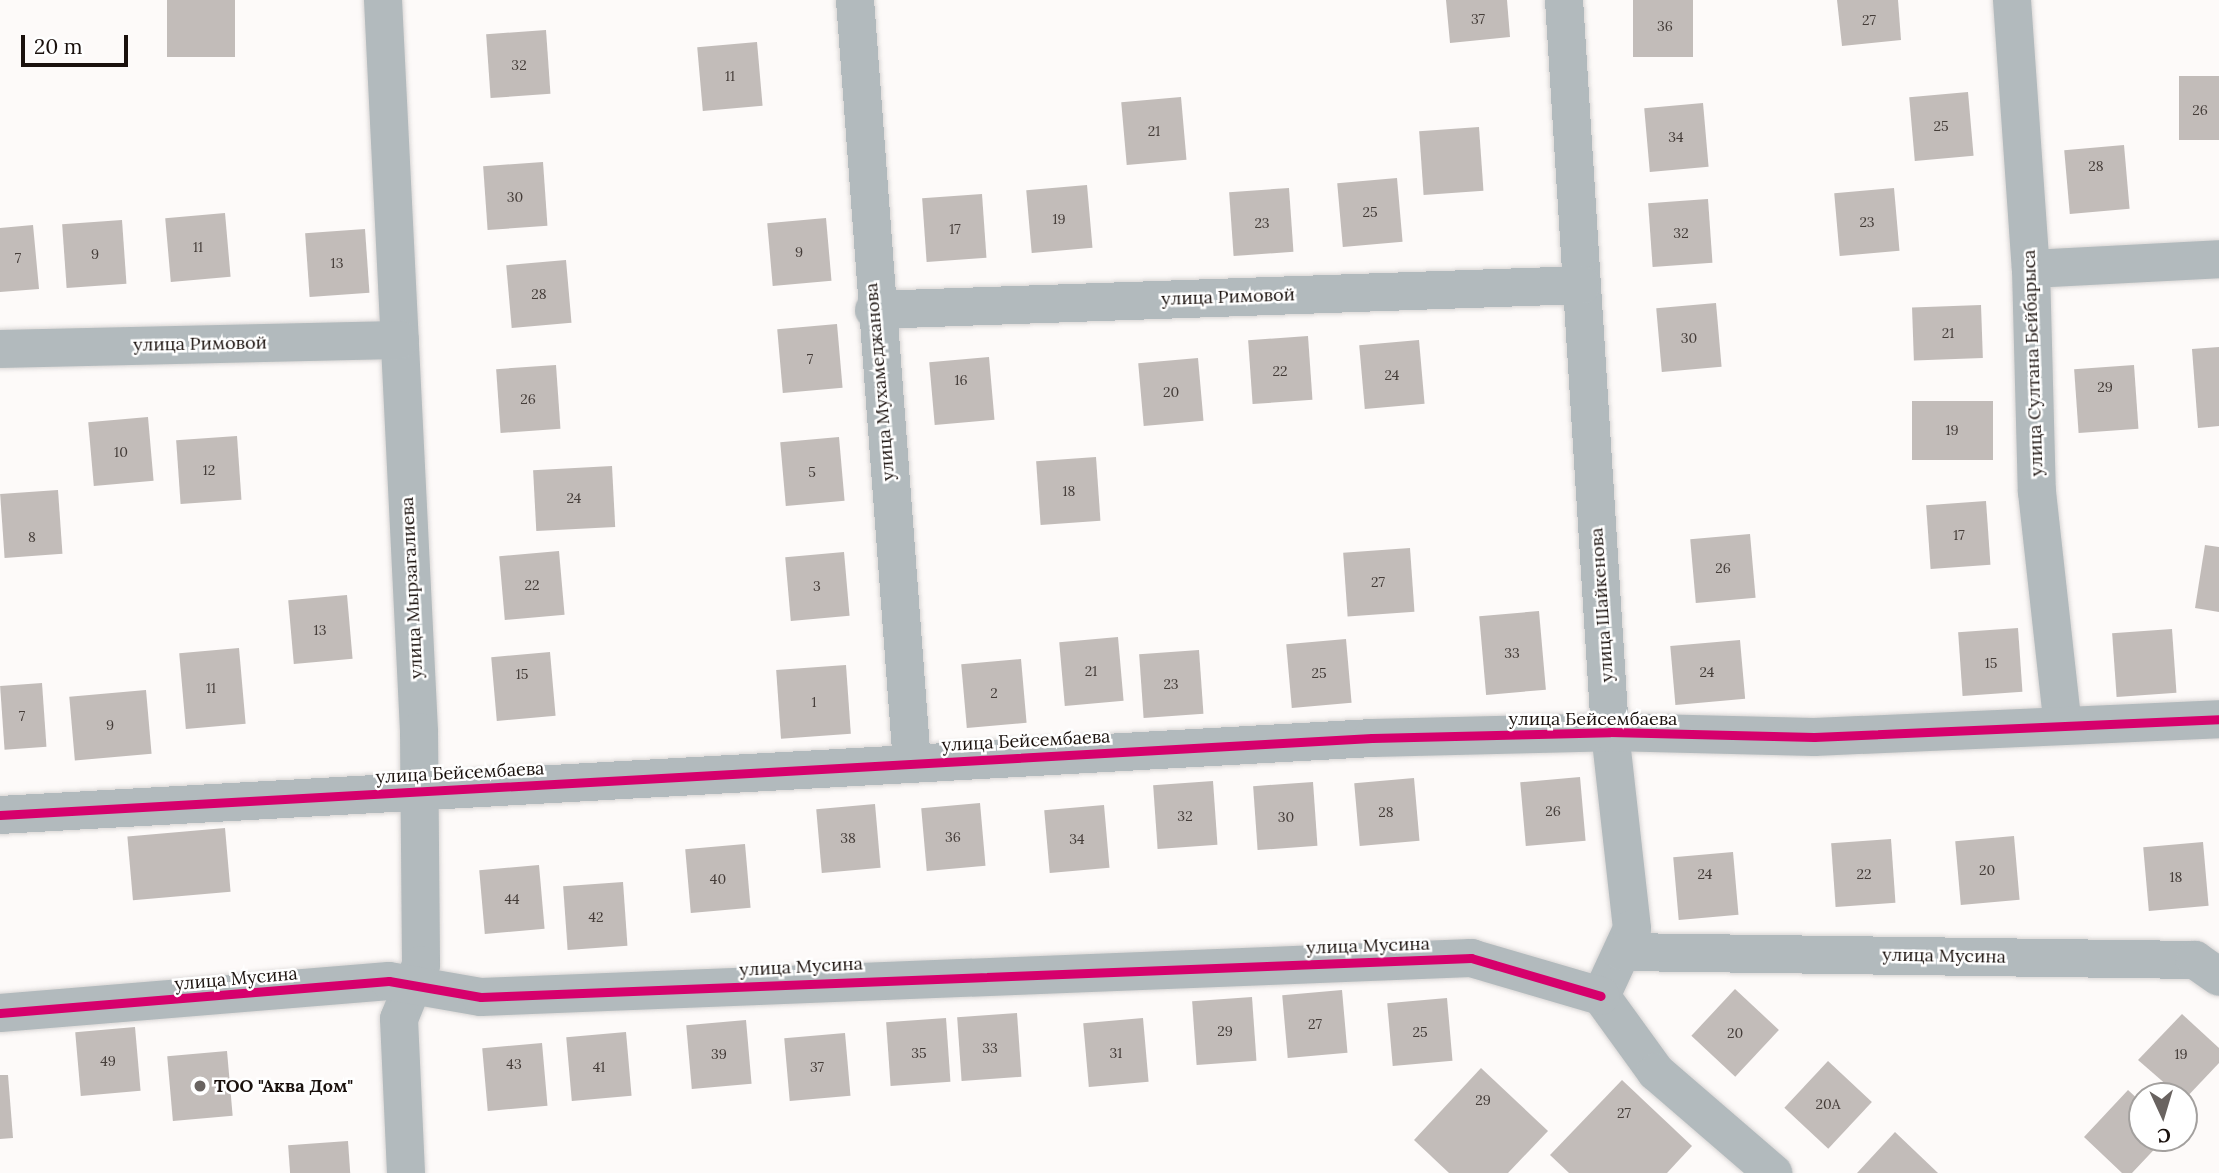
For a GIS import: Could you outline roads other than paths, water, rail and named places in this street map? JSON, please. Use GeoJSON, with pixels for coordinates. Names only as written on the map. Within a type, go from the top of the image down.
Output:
{"type":"FeatureCollection","features":[{"type":"Feature","properties":{"kind":"street","name":"улица Мырзагалиева"},"geometry":{"type":"LineString","coordinates":[[383,0],[420,791],[421,965],[400,1019],[407,1173]]}},
{"type":"Feature","properties":{"kind":"street","name":"улица Мухамеджанова"},"geometry":{"type":"LineString","coordinates":[[855,0],[874,310],[912,763]]}},
{"type":"Feature","properties":{"kind":"street","name":"улица Шайкенова"},"geometry":{"type":"LineString","coordinates":[[1564,0],[1610,732],[1632,929],[1601,996]]}},
{"type":"Feature","properties":{"kind":"street","name":"улица Султана Бейбарыса"},"geometry":{"type":"LineString","coordinates":[[2012,0],[2031,269],[2037,492],[2059,726]]}},
{"type":"Feature","properties":{"kind":"street"},"geometry":{"type":"LineString","coordinates":[[2031,269],[2219,259]]}},
{"type":"Feature","properties":{"kind":"street","name":"улица Римовой"},"geometry":{"type":"LineString","coordinates":[[874,310],[1582,285]]}},
{"type":"Feature","properties":{"kind":"street","name":"улица Римовой"},"geometry":{"type":"LineString","coordinates":[[0,349],[400,340]]}},
{"type":"Feature","properties":{"kind":"street"},"geometry":{"type":"LineString","coordinates":[[2059,726],[2219,719]]}},
{"type":"Feature","properties":{"kind":"street","name":"улица Бейсембаева"},"geometry":{"type":"LineString","coordinates":[[0,815],[912,763],[1610,732],[1814,737],[2059,726]]}},
{"type":"Feature","properties":{"kind":"street","name":"улица Мусина"},"geometry":{"type":"LineString","coordinates":[[1622,951],[2195,960],[2219,977]]}},
{"type":"Feature","properties":{"kind":"street","name":"улица Мусина"},"geometry":{"type":"LineString","coordinates":[[0,1013],[389,981],[411,989],[481,998],[1471,958],[1601,996]]}},
{"type":"Feature","properties":{"kind":"street"},"geometry":{"type":"LineString","coordinates":[[1601,996],[1656,1072],[1773,1173]]}},
{"type":"Feature","properties":{"kind":"place","name":"ТОО \"Аква Дом\""},"geometry":{"type":"Point","coordinates":[200,1086]}}]}
